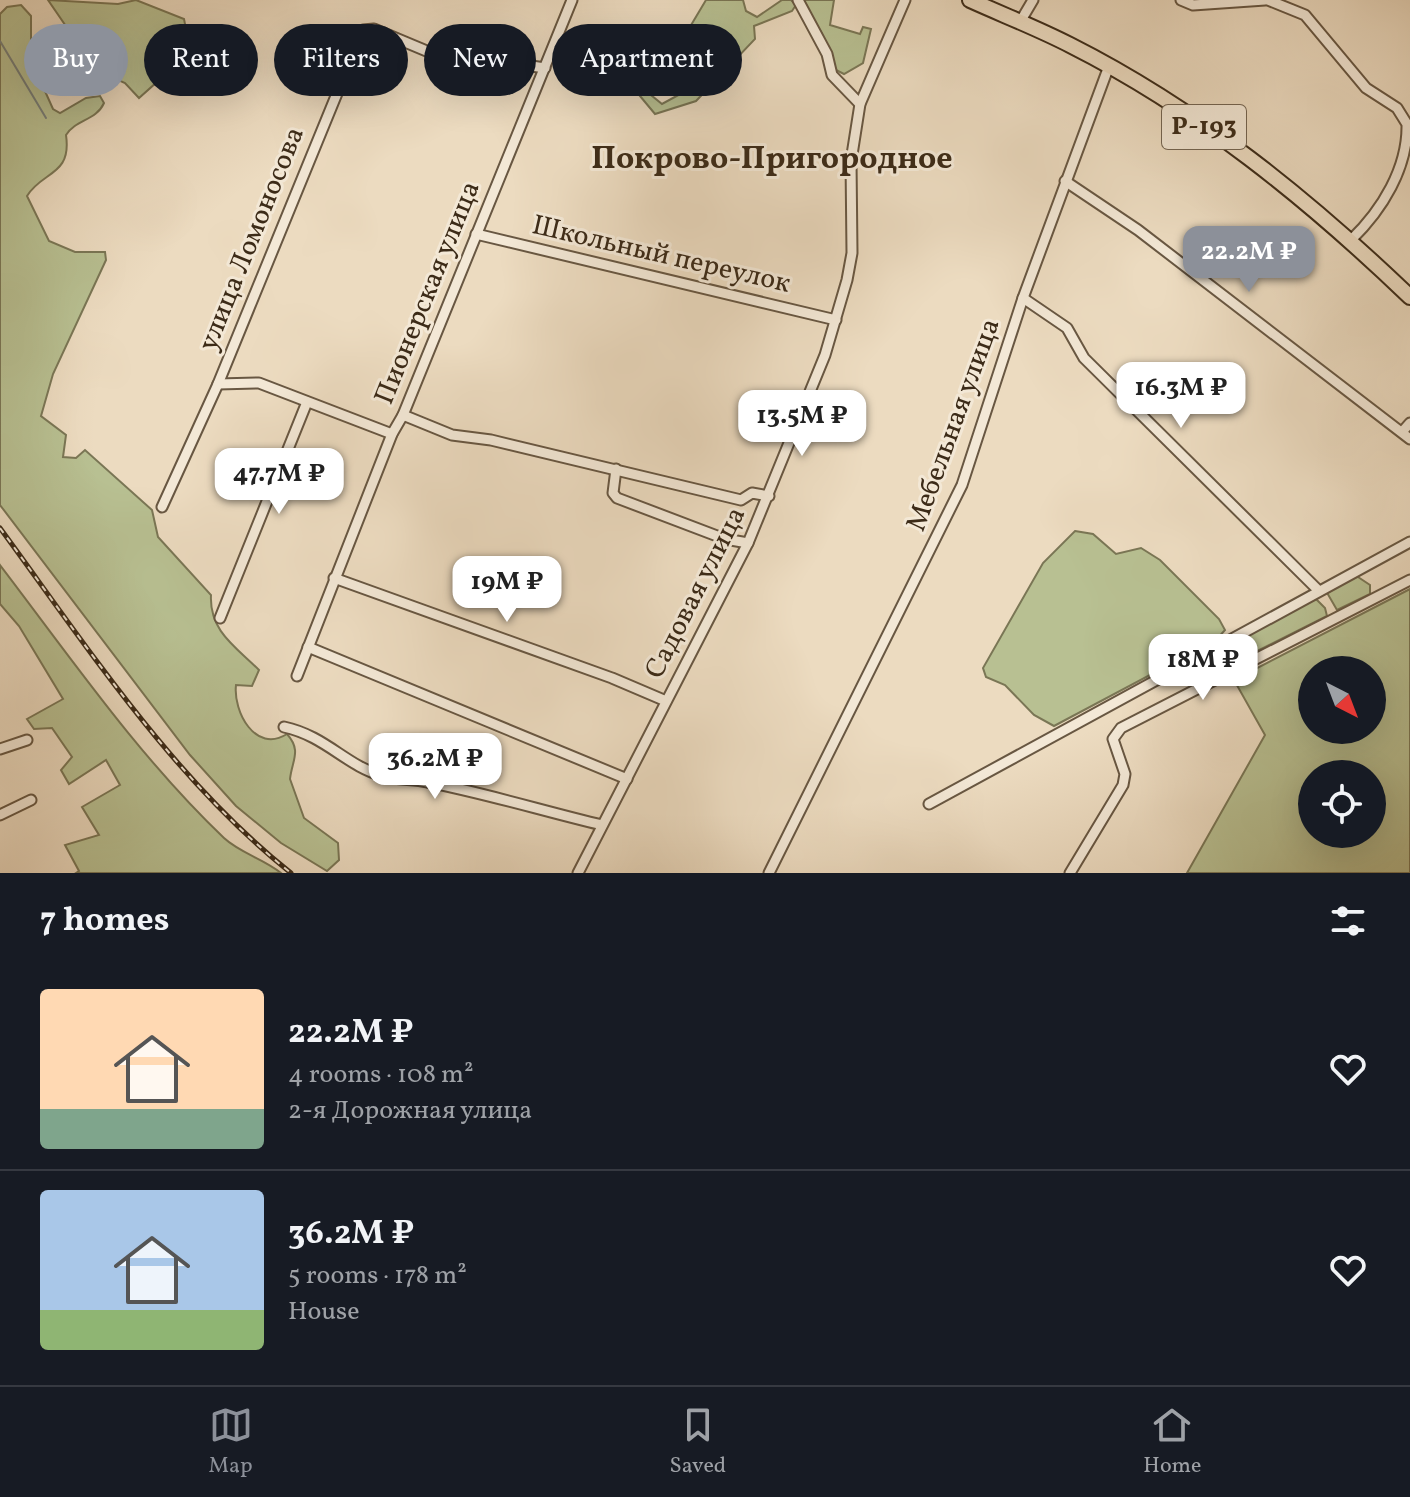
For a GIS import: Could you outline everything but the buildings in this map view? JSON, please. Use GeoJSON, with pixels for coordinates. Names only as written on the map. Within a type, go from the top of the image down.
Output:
{"type":"FeatureCollection","features":[{"type":"Feature","properties":{"kind":"main road","name":"Р-193"},"geometry":{"type":"LineString","coordinates":[[970,0],[1109,66],[1264,169],[1351,240],[1410,297]]}},
{"type":"Feature","properties":{"kind":"street","name":"Пионерская улица"},"geometry":{"type":"LineString","coordinates":[[297,676],[392,434],[403,415],[572,0]]}},
{"type":"Feature","properties":{"kind":"street"},"geometry":{"type":"LineString","coordinates":[[798,0],[827,54],[832,75],[860,104]]}},
{"type":"Feature","properties":{"kind":"street","name":"Садовая улица"},"geometry":{"type":"LineString","coordinates":[[578,873],[748,543],[836,320],[852,253],[851,161],[860,104],[905,0]]}},
{"type":"Feature","properties":{"kind":"street"},"geometry":{"type":"LineString","coordinates":[[1020,22],[1033,0]]}},
{"type":"Feature","properties":{"kind":"street"},"geometry":{"type":"LineString","coordinates":[[1181,0],[1193,5],[1266,0],[1305,15],[1366,88],[1397,108],[1407,124],[1399,169],[1385,198],[1351,240]]}},
{"type":"Feature","properties":{"kind":"street","name":"улица Ломоносова"},"geometry":{"type":"LineString","coordinates":[[162,507],[218,384],[356,39],[363,30],[374,29],[460,65],[511,63],[545,68]]}},
{"type":"Feature","properties":{"kind":"street","name":"Мебельная улица"},"geometry":{"type":"LineString","coordinates":[[769,873],[945,525],[962,485],[1023,298],[1109,66]]}},
{"type":"Feature","properties":{"kind":"street"},"geometry":{"type":"LineString","coordinates":[[1065,181],[1138,230],[1406,436],[1410,423]]}},
{"type":"Feature","properties":{"kind":"street","name":"Школьный переулок"},"geometry":{"type":"LineString","coordinates":[[476,234],[836,320]]}},
{"type":"Feature","properties":{"kind":"street"},"geometry":{"type":"LineString","coordinates":[[1023,298],[1067,328],[1084,358],[1319,591]]}},
{"type":"Feature","properties":{"kind":"street"},"geometry":{"type":"LineString","coordinates":[[218,384],[259,383],[392,434]]}},
{"type":"Feature","properties":{"kind":"street"},"geometry":{"type":"LineString","coordinates":[[220,618],[307,402]]}},
{"type":"Feature","properties":{"kind":"street"},"geometry":{"type":"LineString","coordinates":[[403,415],[452,435],[491,440],[741,500],[752,493],[769,496]]}},
{"type":"Feature","properties":{"kind":"street"},"geometry":{"type":"LineString","coordinates":[[616,469],[613,493],[617,498],[725,539],[748,543]]}},
{"type":"Feature","properties":{"kind":"street"},"geometry":{"type":"LineString","coordinates":[[929,804],[1410,542]]}},
{"type":"Feature","properties":{"kind":"street"},"geometry":{"type":"LineString","coordinates":[[334,578],[666,701]]}},
{"type":"Feature","properties":{"kind":"street"},"geometry":{"type":"LineString","coordinates":[[1070,873],[1123,785],[1125,774],[1113,739],[1121,728],[1410,580]]}},
{"type":"Feature","properties":{"kind":"street"},"geometry":{"type":"LineString","coordinates":[[308,647],[627,779]]}},
{"type":"Feature","properties":{"kind":"street"},"geometry":{"type":"LineString","coordinates":[[284,727],[303,731],[335,748],[354,764],[384,777],[426,782],[602,825]]}},
{"type":"Feature","properties":{"kind":"street"},"geometry":{"type":"LineString","coordinates":[[0,749],[27,740]]}},
{"type":"Feature","properties":{"kind":"street"},"geometry":{"type":"LineString","coordinates":[[0,815],[31,800]]}},
{"type":"Feature","properties":{"kind":"green space"},"geometry":{"type":"Polygon","coordinates":[[[48,0],[118,4],[136,0],[184,19],[185,24],[144,24],[144,94],[139,98],[128,86],[128,24],[64,24],[48,0]]]}},
{"type":"Feature","properties":{"kind":"green space"},"geometry":{"type":"Polygon","coordinates":[[[706,0],[743,0],[746,11],[757,17],[782,0],[791,0],[796,5],[792,11],[754,26],[755,39],[742,53],[742,24],[692,24],[706,0]]]}},
{"type":"Feature","properties":{"kind":"green space"},"geometry":{"type":"Polygon","coordinates":[[[801,0],[834,0],[830,25],[860,34],[863,27],[871,29],[863,63],[844,74],[836,70],[821,32],[801,0]]]}},
{"type":"Feature","properties":{"kind":"green space"},"geometry":{"type":"Polygon","coordinates":[[[21,5],[31,16],[31,24],[24,24],[24,96],[47,96],[53,109],[60,113],[86,98],[100,96],[104,103],[96,113],[70,130],[66,135],[65,158],[60,166],[27,196],[49,241],[75,252],[105,252],[106,260],[53,374],[41,416],[66,435],[63,457],[76,458],[85,450],[152,510],[158,537],[211,595],[214,619],[219,628],[259,670],[252,686],[236,685],[238,706],[248,727],[256,734],[275,739],[287,734],[292,740],[295,756],[290,779],[304,818],[338,843],[339,860],[327,871],[281,843],[236,806],[190,755],[0,505],[0,14],[7,7],[21,5]]]}},
{"type":"Feature","properties":{"kind":"green space"},"geometry":{"type":"Polygon","coordinates":[[[640,96],[652,96],[662,104],[677,96],[701,96],[696,101],[655,114],[640,96]]]}},
{"type":"Feature","properties":{"kind":"green space"},"geometry":{"type":"Polygon","coordinates":[[[1075,531],[1093,534],[1116,554],[1141,548],[1160,560],[1219,619],[1225,630],[1216,640],[1054,726],[1034,715],[1005,685],[986,677],[983,668],[1043,563],[1075,531]]]}},
{"type":"Feature","properties":{"kind":"green space"},"geometry":{"type":"Polygon","coordinates":[[[0,565],[134,741],[193,807],[237,848],[281,873],[76,873],[79,871],[65,845],[99,835],[82,807],[120,785],[106,760],[69,784],[61,770],[72,757],[52,728],[34,729],[27,719],[63,699],[19,626],[0,604],[0,565]]]}},
{"type":"Feature","properties":{"kind":"green space"},"geometry":{"type":"Polygon","coordinates":[[[1355,575],[1370,585],[1370,594],[1337,610],[1326,591],[1355,575]]]}},
{"type":"Feature","properties":{"kind":"green space"},"geometry":{"type":"Polygon","coordinates":[[[1410,589],[1410,873],[1187,873],[1265,735],[1234,680],[1410,589]]]}},
{"type":"Feature","properties":{"kind":"green space"},"geometry":{"type":"Polygon","coordinates":[[[1315,598],[1325,608],[1327,616],[1229,665],[1211,654],[1315,598]]]}},
{"type":"Feature","properties":{"kind":"waterway"},"geometry":{"type":"LineString","coordinates":[[0,41],[46,118]]}},
{"type":"Feature","properties":{"kind":"railway"},"geometry":{"type":"LineString","coordinates":[[0,528],[100,665],[171,755],[209,797],[291,873]]}},
{"type":"Feature","properties":{"kind":"district","name":"Покрово-Пригородное"},"geometry":{"type":"Point","coordinates":[772,160]}}]}
